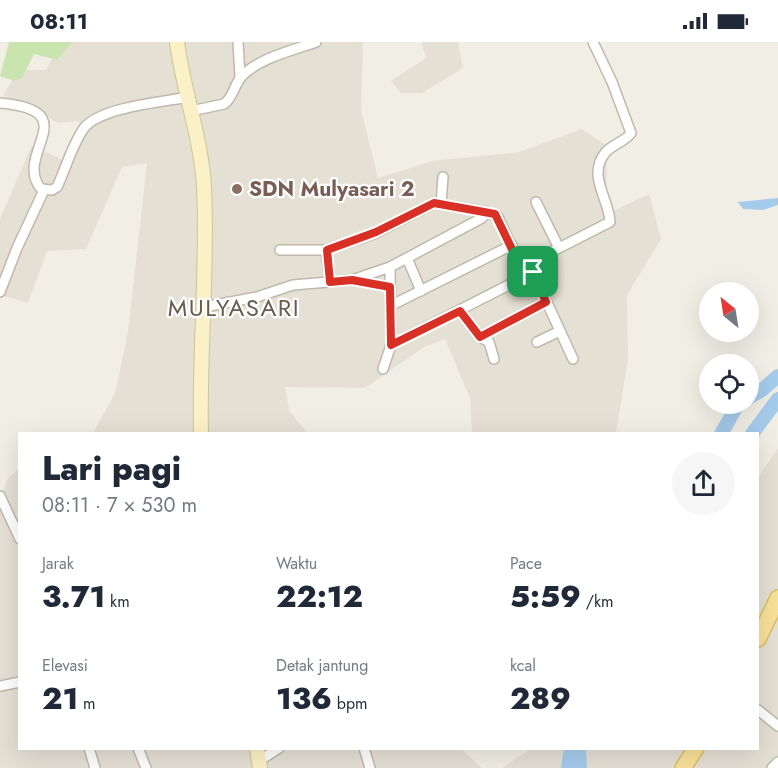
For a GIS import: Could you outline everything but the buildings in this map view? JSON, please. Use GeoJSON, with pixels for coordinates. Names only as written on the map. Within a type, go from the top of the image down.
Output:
{"type":"FeatureCollection","features":[{"type":"Feature","properties":{"kind":"main road"},"geometry":{"type":"LineString","coordinates":[[177,42],[204,184],[201,432]]}},
{"type":"Feature","properties":{"kind":"main road"},"geometry":{"type":"LineString","coordinates":[[759,637],[778,598]]}},
{"type":"Feature","properties":{"kind":"main road"},"geometry":{"type":"LineString","coordinates":[[683,768],[695,750]]}},
{"type":"Feature","properties":{"kind":"street"},"geometry":{"type":"LineString","coordinates":[[238,42],[240,77]]}},
{"type":"Feature","properties":{"kind":"street"},"geometry":{"type":"LineString","coordinates":[[44,190],[57,187],[80,134],[95,119],[140,106],[224,104],[240,77],[260,63],[316,42]]}},
{"type":"Feature","properties":{"kind":"street"},"geometry":{"type":"LineString","coordinates":[[391,345],[546,266],[549,253],[609,222],[599,187],[598,167],[605,153],[631,133],[612,82],[593,42]]}},
{"type":"Feature","properties":{"kind":"street"},"geometry":{"type":"LineString","coordinates":[[0,103],[32,109],[43,118],[45,128],[35,175],[37,184],[44,190]]}},
{"type":"Feature","properties":{"kind":"street"},"geometry":{"type":"LineString","coordinates":[[441,204],[443,177]]}},
{"type":"Feature","properties":{"kind":"street"},"geometry":{"type":"LineString","coordinates":[[0,292],[16,248],[44,190]]}},
{"type":"Feature","properties":{"kind":"street"},"geometry":{"type":"LineString","coordinates":[[536,202],[559,248]]}},
{"type":"Feature","properties":{"kind":"street"},"geometry":{"type":"LineString","coordinates":[[280,250],[327,250],[376,232],[434,203],[486,212],[498,217],[546,302],[573,359]]}},
{"type":"Feature","properties":{"kind":"street"},"geometry":{"type":"LineString","coordinates":[[204,307],[257,297],[293,285],[352,280],[390,267],[482,218],[486,212]]}},
{"type":"Feature","properties":{"kind":"street"},"geometry":{"type":"LineString","coordinates":[[390,306],[512,245]]}},
{"type":"Feature","properties":{"kind":"street"},"geometry":{"type":"LineString","coordinates":[[327,250],[330,282]]}},
{"type":"Feature","properties":{"kind":"street"},"geometry":{"type":"LineString","coordinates":[[407,258],[421,291]]}},
{"type":"Feature","properties":{"kind":"street"},"geometry":{"type":"LineString","coordinates":[[383,369],[391,345],[390,267]]}},
{"type":"Feature","properties":{"kind":"street"},"geometry":{"type":"LineString","coordinates":[[352,280],[390,287]]}},
{"type":"Feature","properties":{"kind":"street"},"geometry":{"type":"LineString","coordinates":[[480,337],[546,302]]}},
{"type":"Feature","properties":{"kind":"street"},"geometry":{"type":"LineString","coordinates":[[460,311],[480,337],[489,342],[494,359]]}},
{"type":"Feature","properties":{"kind":"street"},"geometry":{"type":"LineString","coordinates":[[537,342],[560,331]]}},
{"type":"Feature","properties":{"kind":"street"},"geometry":{"type":"LineString","coordinates":[[0,496],[4,515],[17,527]]}},
{"type":"Feature","properties":{"kind":"street"},"geometry":{"type":"LineString","coordinates":[[0,686],[18,682]]}},
{"type":"Feature","properties":{"kind":"street"},"geometry":{"type":"LineString","coordinates":[[759,711],[778,726]]}},
{"type":"Feature","properties":{"kind":"street"},"geometry":{"type":"LineString","coordinates":[[90,750],[95,768]]}},
{"type":"Feature","properties":{"kind":"street"},"geometry":{"type":"LineString","coordinates":[[139,750],[146,768]]}},
{"type":"Feature","properties":{"kind":"street"},"geometry":{"type":"LineString","coordinates":[[259,759],[275,750]]}},
{"type":"Feature","properties":{"kind":"street"},"geometry":{"type":"LineString","coordinates":[[365,750],[370,768]]}},
{"type":"Feature","properties":{"kind":"street"},"geometry":{"type":"LineString","coordinates":[[772,768],[778,762]]}},
{"type":"Feature","properties":{"kind":"shaded area"},"geometry":{"type":"Polygon","coordinates":[[[61,42],[363,42],[361,110],[378,178],[433,161],[519,152],[582,129],[607,146],[606,214],[649,194],[661,239],[627,295],[628,360],[616,432],[472,432],[470,398],[445,339],[424,347],[365,388],[285,387],[289,410],[306,432],[94,432],[115,393],[128,332],[147,163],[122,167],[86,249],[47,251],[28,303],[0,295],[0,219],[32,145],[64,161],[80,121],[58,123],[3,95],[19,70],[46,70],[61,42]]]}},
{"type":"Feature","properties":{"kind":"shaded area"},"geometry":{"type":"Polygon","coordinates":[[[421,42],[458,42],[463,68],[422,93],[401,93],[391,81],[426,58],[421,42]]]}},
{"type":"Feature","properties":{"kind":"shaded area"},"geometry":{"type":"Polygon","coordinates":[[[778,448],[778,768],[502,768],[529,750],[759,750],[759,476],[778,448]]]}},
{"type":"Feature","properties":{"kind":"shaded area"},"geometry":{"type":"Polygon","coordinates":[[[18,470],[18,750],[462,750],[482,768],[0,768],[0,499],[8,478],[18,470]]]}},
{"type":"Feature","properties":{"kind":"green space"},"geometry":{"type":"Polygon","coordinates":[[[9,42],[72,42],[57,60],[34,54],[22,78],[14,81],[0,76],[9,42]]]}},
{"type":"Feature","properties":{"kind":"water"},"geometry":{"type":"Polygon","coordinates":[[[778,198],[778,205],[763,210],[743,209],[738,202],[778,198]]]}},
{"type":"Feature","properties":{"kind":"waterway"},"geometry":{"type":"LineString","coordinates":[[759,392],[778,376]]}},
{"type":"Feature","properties":{"kind":"waterway"},"geometry":{"type":"LineString","coordinates":[[753,432],[778,399]]}},
{"type":"Feature","properties":{"kind":"waterway"},"geometry":{"type":"LineString","coordinates":[[722,432],[732,414]]}},
{"type":"Feature","properties":{"kind":"waterway"},"geometry":{"type":"LineString","coordinates":[[568,768],[571,750]]}},
{"type":"Feature","properties":{"kind":"waterway"},"geometry":{"type":"LineString","coordinates":[[579,750],[580,768]]}},
{"type":"Feature","properties":{"kind":"place","name":"SDN Mulyasari 2"},"geometry":{"type":"Point","coordinates":[237,189]}},
{"type":"Feature","properties":{"kind":"district","name":"MULYASARI"},"geometry":{"type":"Point","coordinates":[234,308]}},
{"type":"Feature","properties":{"kind":"route"},"geometry":{"type":"LineString","coordinates":[[434,203],[495,214],[514,249],[525,276],[533,272],[546,302],[480,337],[460,311],[408,339],[391,345],[390,287],[352,280],[330,282],[327,250],[376,232],[434,203]]}}]}
